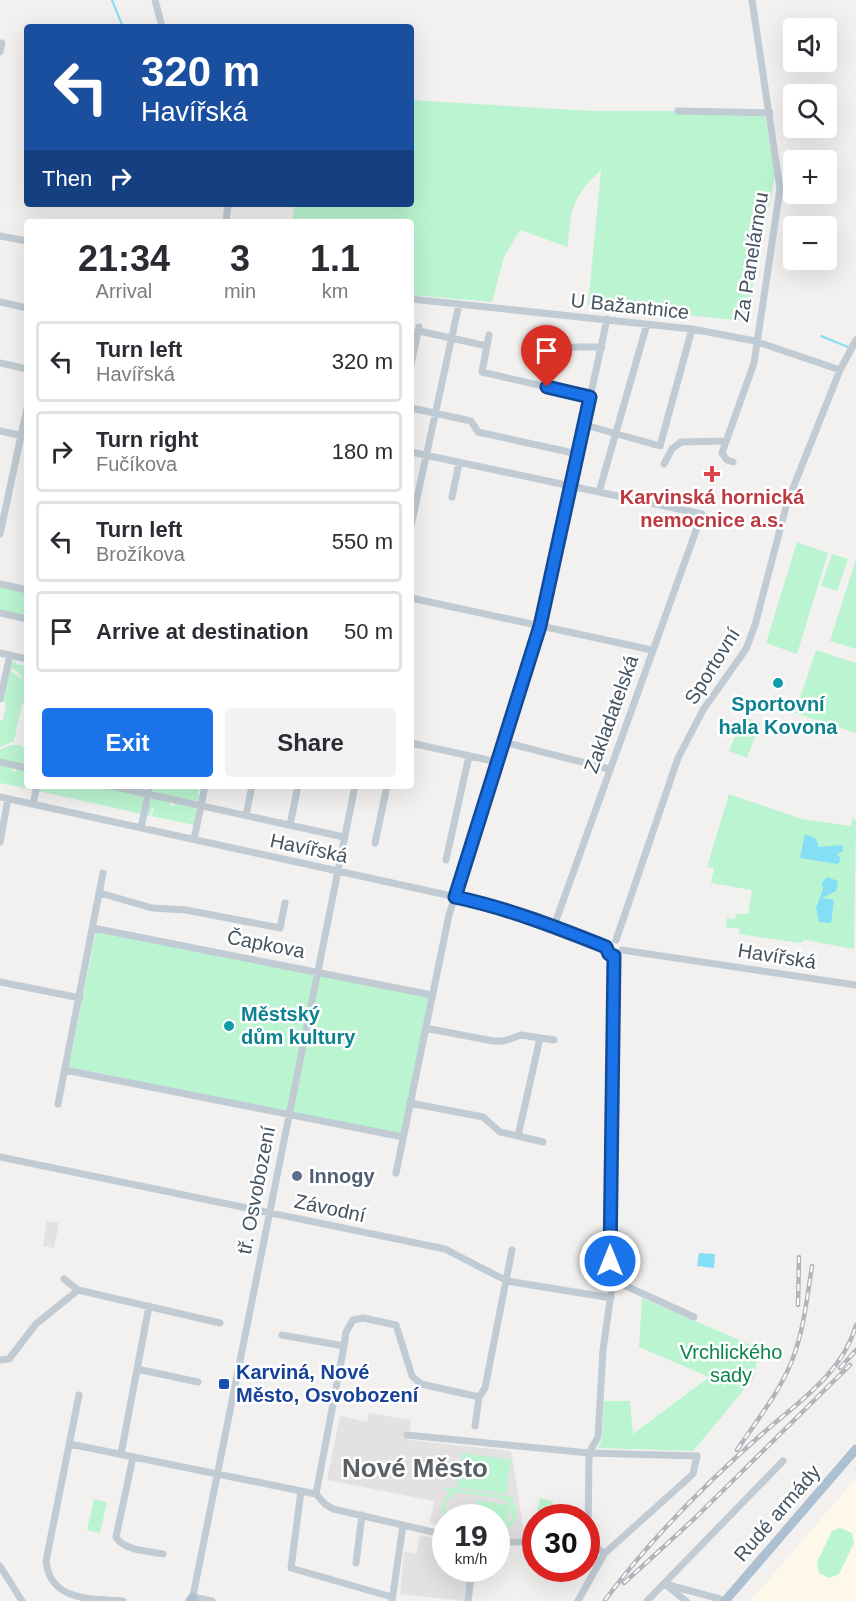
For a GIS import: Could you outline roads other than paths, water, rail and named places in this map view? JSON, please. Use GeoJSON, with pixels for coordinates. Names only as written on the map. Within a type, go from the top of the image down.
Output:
{"type":"FeatureCollection","features":[{"type":"Feature","properties":{"kind":"main road","name":"Rudé armády"},"geometry":{"type":"LineString","coordinates":[[726,1601],[856,1449]]}},
{"type":"Feature","properties":{"kind":"street"},"geometry":{"type":"LineString","coordinates":[[155,0],[161,24]]}},
{"type":"Feature","properties":{"kind":"street","name":"Za Panelárnou"},"geometry":{"type":"LineString","coordinates":[[752,0],[780,189],[755,341]]}},
{"type":"Feature","properties":{"kind":"street"},"geometry":{"type":"LineString","coordinates":[[678,111],[770,113]]}},
{"type":"Feature","properties":{"kind":"street"},"geometry":{"type":"LineString","coordinates":[[0,236],[24,240]]}},
{"type":"Feature","properties":{"kind":"street","name":"U Bažantnice"},"geometry":{"type":"LineString","coordinates":[[414,299],[692,329],[755,341],[840,370]]}},
{"type":"Feature","properties":{"kind":"street"},"geometry":{"type":"LineString","coordinates":[[0,302],[24,307]]}},
{"type":"Feature","properties":{"kind":"street"},"geometry":{"type":"LineString","coordinates":[[414,513],[459,304]]}},
{"type":"Feature","properties":{"kind":"street"},"geometry":{"type":"LineString","coordinates":[[396,1173],[432,995],[455,897],[540,626],[607,319]]}},
{"type":"Feature","properties":{"kind":"street"},"geometry":{"type":"LineString","coordinates":[[414,453],[599,492],[647,324]]}},
{"type":"Feature","properties":{"kind":"street"},"geometry":{"type":"LineString","coordinates":[[414,351],[419,329],[487,346]]}},
{"type":"Feature","properties":{"kind":"street"},"geometry":{"type":"LineString","coordinates":[[585,425],[660,446],[692,329]]}},
{"type":"Feature","properties":{"kind":"street"},"geometry":{"type":"LineString","coordinates":[[489,335],[482,372],[590,397]]}},
{"type":"Feature","properties":{"kind":"street","name":"Sportovní"},"geometry":{"type":"LineString","coordinates":[[616,940],[678,758],[703,710],[746,650],[755,625],[787,503],[840,370],[856,340]]}},
{"type":"Feature","properties":{"kind":"street"},"geometry":{"type":"LineString","coordinates":[[733,462],[727,460],[722,453],[754,363],[755,341]]}},
{"type":"Feature","properties":{"kind":"street"},"geometry":{"type":"LineString","coordinates":[[573,347],[602,347]]}},
{"type":"Feature","properties":{"kind":"street"},"geometry":{"type":"LineString","coordinates":[[0,363],[24,368]]}},
{"type":"Feature","properties":{"kind":"street"},"geometry":{"type":"LineString","coordinates":[[414,409],[471,421],[478,432],[578,454]]}},
{"type":"Feature","properties":{"kind":"street"},"geometry":{"type":"LineString","coordinates":[[0,431],[24,437],[0,534]]}},
{"type":"Feature","properties":{"kind":"street"},"geometry":{"type":"LineString","coordinates":[[664,464],[672,449],[681,442],[688,440],[725,441]]}},
{"type":"Feature","properties":{"kind":"street"},"geometry":{"type":"LineString","coordinates":[[452,497],[459,463]]}},
{"type":"Feature","properties":{"kind":"street","name":"Zakladatelská"},"geometry":{"type":"LineString","coordinates":[[554,926],[702,514],[599,492]]}},
{"type":"Feature","properties":{"kind":"street"},"geometry":{"type":"LineString","coordinates":[[0,584],[24,589]]}},
{"type":"Feature","properties":{"kind":"street"},"geometry":{"type":"LineString","coordinates":[[414,599],[652,650]]}},
{"type":"Feature","properties":{"kind":"street"},"geometry":{"type":"LineString","coordinates":[[0,613],[24,618]]}},
{"type":"Feature","properties":{"kind":"street"},"geometry":{"type":"LineString","coordinates":[[0,653],[24,658]]}},
{"type":"Feature","properties":{"kind":"street"},"geometry":{"type":"LineString","coordinates":[[0,699],[10,655]]}},
{"type":"Feature","properties":{"kind":"street"},"geometry":{"type":"LineString","coordinates":[[504,742],[609,769]]}},
{"type":"Feature","properties":{"kind":"street"},"geometry":{"type":"LineString","coordinates":[[414,744],[497,762]]}},
{"type":"Feature","properties":{"kind":"street"},"geometry":{"type":"LineString","coordinates":[[446,860],[469,756]]}},
{"type":"Feature","properties":{"kind":"street"},"geometry":{"type":"LineString","coordinates":[[0,762],[24,767]]}},
{"type":"Feature","properties":{"kind":"street"},"geometry":{"type":"LineString","coordinates":[[33,804],[36,789]]}},
{"type":"Feature","properties":{"kind":"street"},"geometry":{"type":"LineString","coordinates":[[194,839],[204,789]]}},
{"type":"Feature","properties":{"kind":"street"},"geometry":{"type":"LineString","coordinates":[[246,815],[251,789]]}},
{"type":"Feature","properties":{"kind":"street"},"geometry":{"type":"LineString","coordinates":[[290,825],[297,789]]}},
{"type":"Feature","properties":{"kind":"street","name":"tř. Osvobození"},"geometry":{"type":"LineString","coordinates":[[192,1600],[336,871],[354,789]]}},
{"type":"Feature","properties":{"kind":"street"},"geometry":{"type":"LineString","coordinates":[[375,843],[386,789]]}},
{"type":"Feature","properties":{"kind":"street"},"geometry":{"type":"LineString","coordinates":[[141,828],[149,790],[201,806],[344,837]]}},
{"type":"Feature","properties":{"kind":"street"},"geometry":{"type":"LineString","coordinates":[[0,842],[4,798]]}},
{"type":"Feature","properties":{"kind":"street","name":"Havířská"},"geometry":{"type":"LineString","coordinates":[[4,798],[507,909],[606,947]]}},
{"type":"Feature","properties":{"kind":"street"},"geometry":{"type":"LineString","coordinates":[[58,1104],[103,873]]}},
{"type":"Feature","properties":{"kind":"street","name":"Čapkova"},"geometry":{"type":"LineString","coordinates":[[100,893],[152,908],[186,910],[280,928],[285,903]]}},
{"type":"Feature","properties":{"kind":"street","name":"Čapkova"},"geometry":{"type":"LineString","coordinates":[[93,927],[432,995]]}},
{"type":"Feature","properties":{"kind":"street"},"geometry":{"type":"LineString","coordinates":[[616,940],[621,943],[622,950],[614,956],[609,954],[606,947],[608,942],[616,940]]}},
{"type":"Feature","properties":{"kind":"street","name":"Havířská"},"geometry":{"type":"LineString","coordinates":[[622,950],[856,985]]}},
{"type":"Feature","properties":{"kind":"street"},"geometry":{"type":"LineString","coordinates":[[588,1504],[589,1453],[598,1437],[603,1350],[613,1280],[610,1261],[614,956]]}},
{"type":"Feature","properties":{"kind":"street"},"geometry":{"type":"LineString","coordinates":[[0,982],[80,998]]}},
{"type":"Feature","properties":{"kind":"street"},"geometry":{"type":"LineString","coordinates":[[425,1028],[493,1041],[504,1041],[521,1035],[554,1040]]}},
{"type":"Feature","properties":{"kind":"street"},"geometry":{"type":"LineString","coordinates":[[518,1136],[523,1123],[540,1038]]}},
{"type":"Feature","properties":{"kind":"street"},"geometry":{"type":"LineString","coordinates":[[65,1070],[403,1137]]}},
{"type":"Feature","properties":{"kind":"street"},"geometry":{"type":"LineString","coordinates":[[410,1103],[483,1117],[500,1132],[543,1142]]}},
{"type":"Feature","properties":{"kind":"street","name":"Závodní"},"geometry":{"type":"LineString","coordinates":[[0,1157],[445,1250],[507,1281],[611,1298]]}},
{"type":"Feature","properties":{"kind":"street"},"geometry":{"type":"LineString","coordinates":[[475,1426],[479,1397],[485,1388],[512,1250]]}},
{"type":"Feature","properties":{"kind":"street"},"geometry":{"type":"LineString","coordinates":[[64,1278],[77,1287],[220,1323]]}},
{"type":"Feature","properties":{"kind":"street"},"geometry":{"type":"LineString","coordinates":[[613,1280],[694,1317]]}},
{"type":"Feature","properties":{"kind":"street"},"geometry":{"type":"LineString","coordinates":[[0,1360],[9,1359],[36,1324],[77,1287]]}},
{"type":"Feature","properties":{"kind":"street"},"geometry":{"type":"LineString","coordinates":[[120,1454],[149,1306]]}},
{"type":"Feature","properties":{"kind":"street"},"geometry":{"type":"LineString","coordinates":[[316,1494],[346,1332],[352,1320],[363,1318],[396,1325],[412,1376],[421,1384],[479,1397]]}},
{"type":"Feature","properties":{"kind":"street"},"geometry":{"type":"LineString","coordinates":[[282,1335],[344,1346]]}},
{"type":"Feature","properties":{"kind":"street"},"geometry":{"type":"LineString","coordinates":[[137,1369],[198,1382]]}},
{"type":"Feature","properties":{"kind":"street"},"geometry":{"type":"LineString","coordinates":[[79,1395],[46,1561],[47,1573],[52,1583],[62,1591],[78,1598],[123,1601]]}},
{"type":"Feature","properties":{"kind":"street"},"geometry":{"type":"LineString","coordinates":[[407,1435],[589,1453],[697,1456],[693,1474],[604,1554],[578,1601]]}},
{"type":"Feature","properties":{"kind":"street"},"geometry":{"type":"LineString","coordinates":[[70,1444],[316,1494],[333,1509],[432,1532]]}},
{"type":"Feature","properties":{"kind":"street"},"geometry":{"type":"LineString","coordinates":[[133,1458],[116,1537],[127,1547],[163,1554]]}},
{"type":"Feature","properties":{"kind":"street","name":"Rudé armády"},"geometry":{"type":"LineString","coordinates":[[647,1601],[783,1461]]}},
{"type":"Feature","properties":{"kind":"street"},"geometry":{"type":"LineString","coordinates":[[301,1491],[291,1568],[392,1599],[403,1525]]}},
{"type":"Feature","properties":{"kind":"street"},"geometry":{"type":"LineString","coordinates":[[356,1563],[363,1515]]}},
{"type":"Feature","properties":{"kind":"street"},"geometry":{"type":"LineString","coordinates":[[600,1550],[604,1554]]}},
{"type":"Feature","properties":{"kind":"street"},"geometry":{"type":"LineString","coordinates":[[0,1566],[22,1601]]}},
{"type":"Feature","properties":{"kind":"street"},"geometry":{"type":"LineString","coordinates":[[468,1601],[470,1582]]}},
{"type":"Feature","properties":{"kind":"street"},"geometry":{"type":"LineString","coordinates":[[664,1584],[726,1601]]}},
{"type":"Feature","properties":{"kind":"street"},"geometry":{"type":"LineString","coordinates":[[664,1584],[686,1601]]}},
{"type":"Feature","properties":{"kind":"street"},"geometry":{"type":"LineString","coordinates":[[192,1600],[212,1601]]}},
{"type":"Feature","properties":{"kind":"water"},"geometry":{"type":"Polygon","coordinates":[[[805,834],[816,839],[819,847],[843,845],[843,851],[837,854],[841,859],[838,864],[800,858],[805,834]]]}},
{"type":"Feature","properties":{"kind":"water"},"geometry":{"type":"Polygon","coordinates":[[[827,877],[838,881],[836,891],[822,898],[834,900],[831,923],[819,922],[816,908],[823,889],[822,883],[827,877]]]}},
{"type":"Feature","properties":{"kind":"water"},"geometry":{"type":"Polygon","coordinates":[[[699,1253],[715,1254],[714,1268],[697,1266],[699,1253]]]}},
{"type":"Feature","properties":{"kind":"waterway"},"geometry":{"type":"LineString","coordinates":[[112,0],[122,24]]}},
{"type":"Feature","properties":{"kind":"waterway"},"geometry":{"type":"LineString","coordinates":[[821,336],[848,347]]}},
{"type":"Feature","properties":{"kind":"railway"},"geometry":{"type":"LineString","coordinates":[[798,1305],[799,1257]]}},
{"type":"Feature","properties":{"kind":"railway"},"geometry":{"type":"LineString","coordinates":[[737,1450],[775,1394],[793,1358],[803,1324],[812,1266]]}},
{"type":"Feature","properties":{"kind":"railway"},"geometry":{"type":"LineString","coordinates":[[605,1600],[659,1534],[699,1493],[762,1434],[804,1399],[830,1372],[850,1342],[856,1325]]}},
{"type":"Feature","properties":{"kind":"railway"},"geometry":{"type":"LineString","coordinates":[[840,1368],[856,1350]]}},
{"type":"Feature","properties":{"kind":"railway"},"geometry":{"type":"LineString","coordinates":[[624,1583],[693,1520],[850,1365]]}},
{"type":"Feature","properties":{"kind":"place","name":"Karvinská hornická nemocnice a.s."},"geometry":{"type":"Point","coordinates":[712,474]}},
{"type":"Feature","properties":{"kind":"place","name":"Sportovní hala Kovona"},"geometry":{"type":"Point","coordinates":[778,683]}},
{"type":"Feature","properties":{"kind":"place","name":"Městský dům kultury"},"geometry":{"type":"Point","coordinates":[229,1026]}},
{"type":"Feature","properties":{"kind":"place","name":"Innogy"},"geometry":{"type":"Point","coordinates":[297,1176]}},
{"type":"Feature","properties":{"kind":"place","name":"Karviná, Nové Město, Osvobození"},"geometry":{"type":"Point","coordinates":[224,1384]}},
{"type":"Feature","properties":{"kind":"district","name":"Nové Město"},"geometry":{"type":"Point","coordinates":[415,1468]}},
{"type":"Feature","properties":{"kind":"park label","name":"Vrchlického sady"},"geometry":{"type":"Point","coordinates":[731,1364]}}]}
